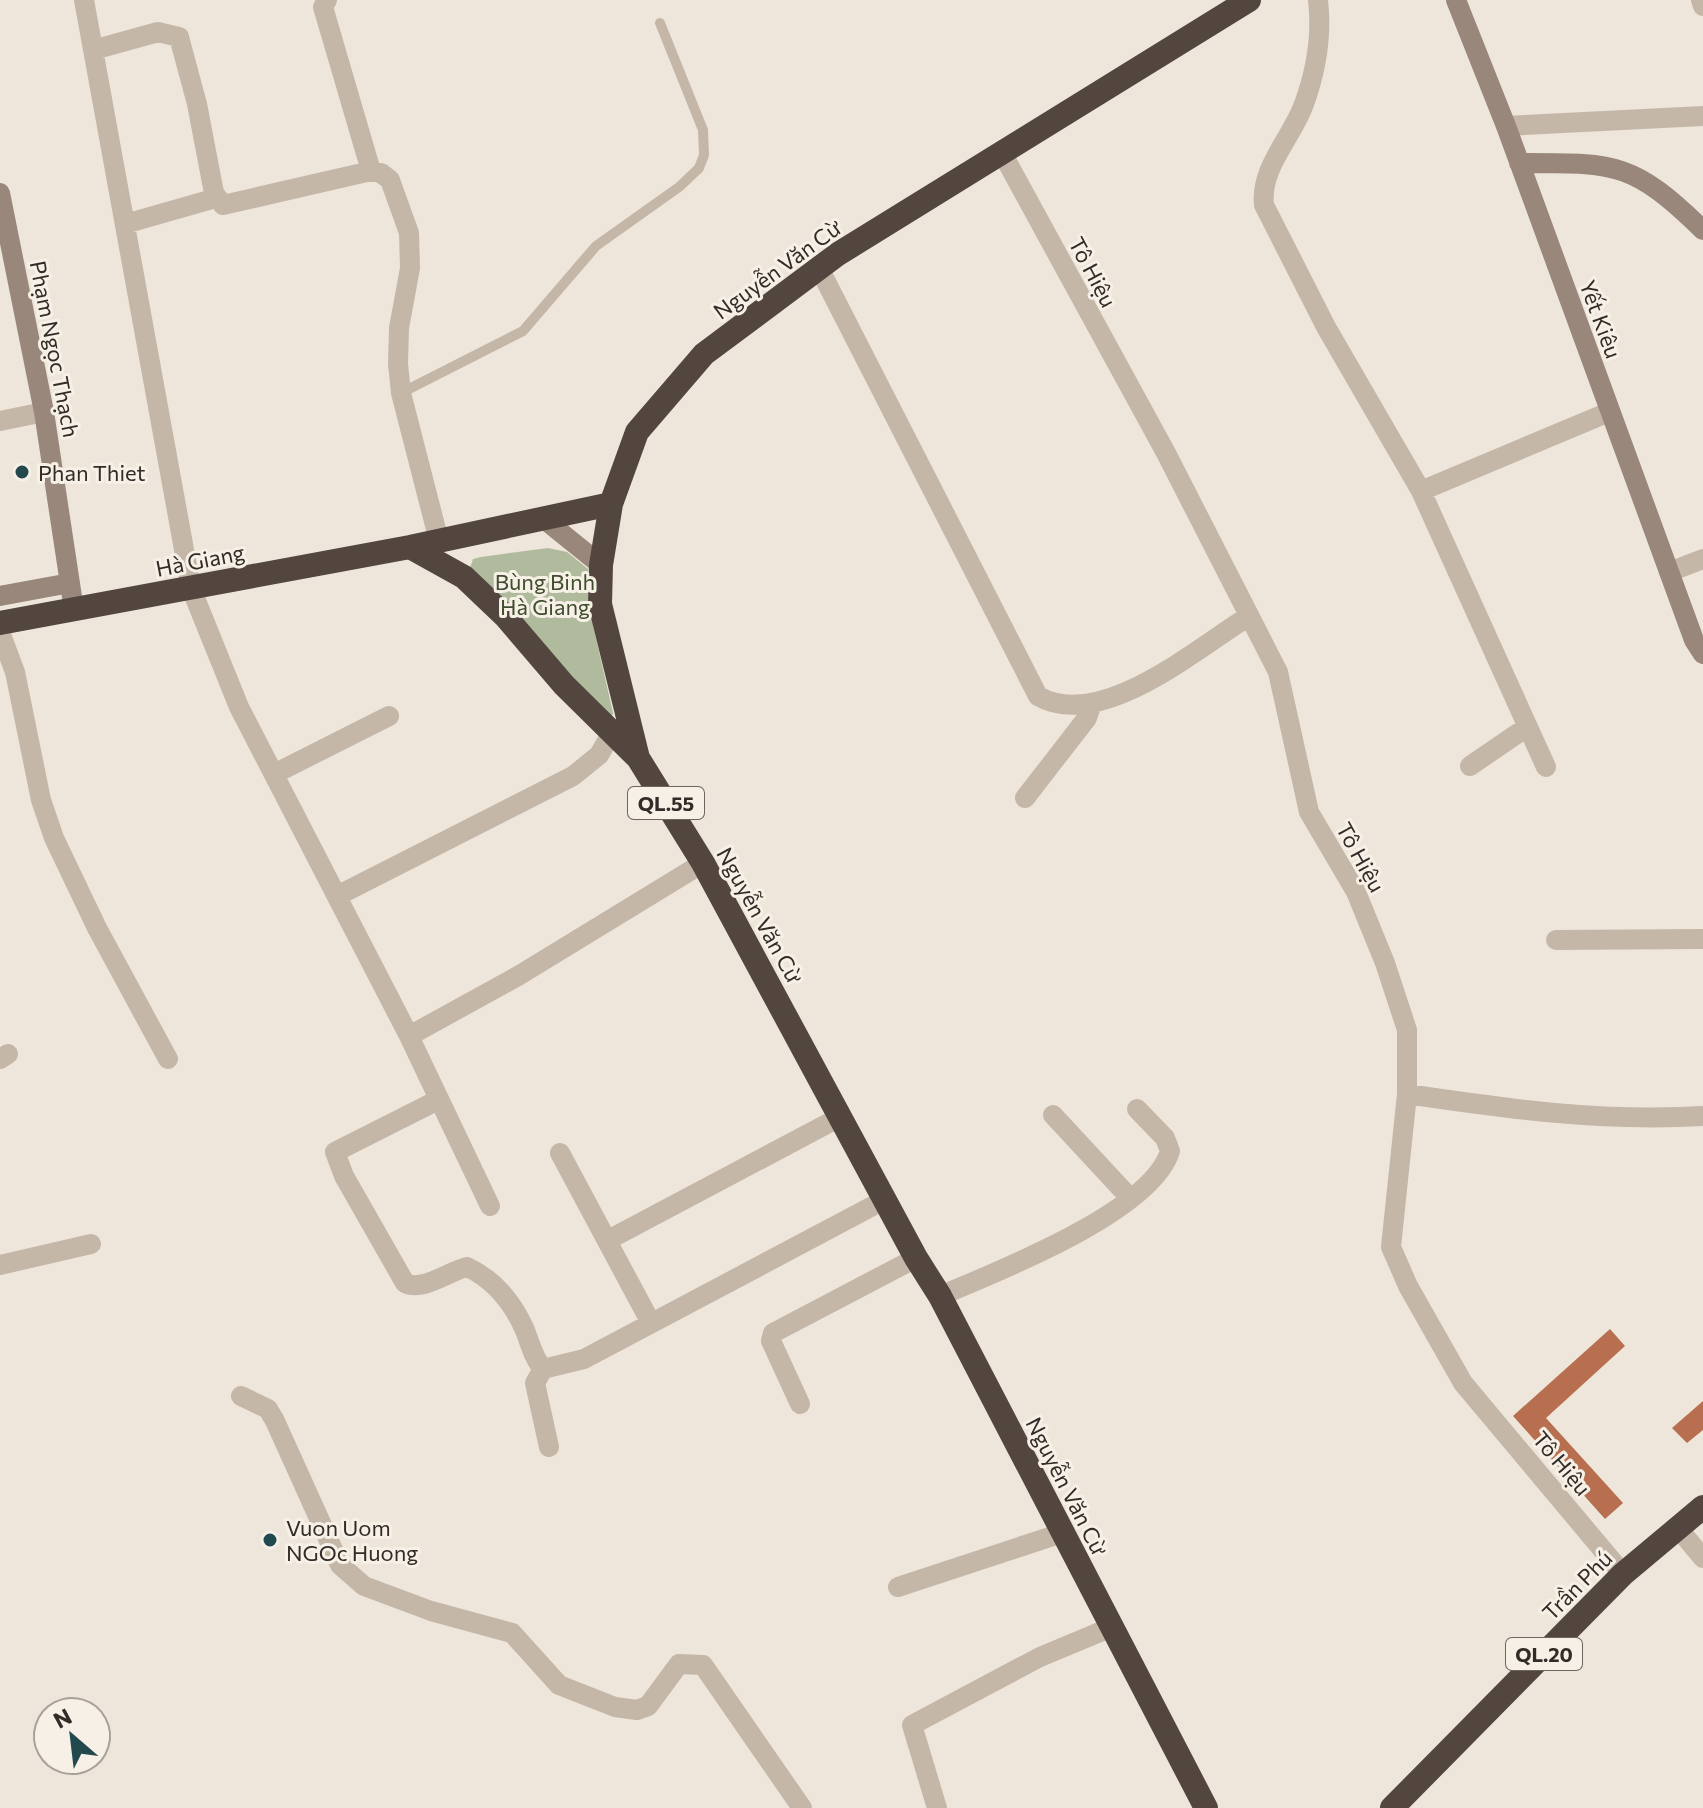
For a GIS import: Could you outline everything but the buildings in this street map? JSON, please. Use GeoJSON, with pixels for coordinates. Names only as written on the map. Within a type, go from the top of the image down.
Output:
{"type":"FeatureCollection","features":[{"type":"Feature","properties":{"kind":"highway","name":"Nguyễn Văn Cừ"},"geometry":{"type":"LineString","coordinates":[[1206,1808],[940,1296],[884,1200],[703,863],[638,758],[600,604],[601,565],[611,504],[637,432],[704,354],[819,268],[1001,151],[1249,0]]}},
{"type":"Feature","properties":{"kind":"highway","name":"Hà Giang"},"geometry":{"type":"LineString","coordinates":[[0,623],[410,547],[611,504]]}},
{"type":"Feature","properties":{"kind":"highway"},"geometry":{"type":"LineString","coordinates":[[410,547],[464,577],[611,734],[638,758]]}},
{"type":"Feature","properties":{"kind":"highway","name":"Trần Phú"},"geometry":{"type":"LineString","coordinates":[[1392,1808],[1623,1574],[1703,1507]]}},
{"type":"Feature","properties":{"kind":"street"},"geometry":{"type":"LineString","coordinates":[[84,0],[191,588],[239,707],[409,1036],[490,1206]]}},
{"type":"Feature","properties":{"kind":"street"},"geometry":{"type":"LineString","coordinates":[[327,0],[323,7],[371,171]]}},
{"type":"Feature","properties":{"kind":"street"},"geometry":{"type":"LineString","coordinates":[[1318,0],[1319,38],[1314,69],[1304,105],[1262,189],[1264,205],[1326,327],[1421,491],[1546,767]]}},
{"type":"Feature","properties":{"kind":"street","name":"Yết Kiêu"},"geometry":{"type":"LineString","coordinates":[[1456,0],[1506,126],[1694,640],[1703,654]]}},
{"type":"Feature","properties":{"kind":"street"},"geometry":{"type":"LineString","coordinates":[[1701,0],[1703,6]]}},
{"type":"Feature","properties":{"kind":"street"},"geometry":{"type":"LineString","coordinates":[[93,50],[158,32],[179,37],[194,91],[216,198],[228,206],[371,171],[381,173],[390,180],[409,233],[410,268],[397,346],[401,393],[439,541]]}},
{"type":"Feature","properties":{"kind":"street"},"geometry":{"type":"LineString","coordinates":[[1506,126],[1703,116]]}},
{"type":"Feature","properties":{"kind":"street","name":"Tô Hiệu"},"geometry":{"type":"LineString","coordinates":[[1001,151],[1166,453],[1278,672],[1309,812],[1356,892],[1395,992],[1407,1030],[1407,1094],[1391,1247],[1408,1286],[1463,1383],[1623,1574]]}},
{"type":"Feature","properties":{"kind":"street"},"geometry":{"type":"LineString","coordinates":[[1519,163],[1585,163],[1627,170],[1661,190],[1703,230]]}},
{"type":"Feature","properties":{"kind":"street","name":"Phạm Ngọc Thạch"},"geometry":{"type":"LineString","coordinates":[[0,193],[44,412],[74,610]]}},
{"type":"Feature","properties":{"kind":"street"},"geometry":{"type":"LineString","coordinates":[[125,224],[216,198]]}},
{"type":"Feature","properties":{"kind":"street"},"geometry":{"type":"LineString","coordinates":[[819,268],[1033,691],[1046,701],[1092,704],[1122,697],[1249,616]]}},
{"type":"Feature","properties":{"kind":"street"},"geometry":{"type":"LineString","coordinates":[[0,421],[44,412]]}},
{"type":"Feature","properties":{"kind":"street"},"geometry":{"type":"LineString","coordinates":[[1421,491],[1609,412]]}},
{"type":"Feature","properties":{"kind":"street"},"geometry":{"type":"LineString","coordinates":[[544,519],[601,565]]}},
{"type":"Feature","properties":{"kind":"street"},"geometry":{"type":"LineString","coordinates":[[1669,572],[1703,559]]}},
{"type":"Feature","properties":{"kind":"street"},"geometry":{"type":"LineString","coordinates":[[0,596],[70,583]]}},
{"type":"Feature","properties":{"kind":"street"},"geometry":{"type":"LineString","coordinates":[[0,632],[15,672],[41,800],[54,838],[97,928],[168,1059]]}},
{"type":"Feature","properties":{"kind":"street"},"geometry":{"type":"LineString","coordinates":[[1025,798],[1087,718],[1092,704]]}},
{"type":"Feature","properties":{"kind":"street"},"geometry":{"type":"LineString","coordinates":[[274,774],[389,716]]}},
{"type":"Feature","properties":{"kind":"street"},"geometry":{"type":"LineString","coordinates":[[1470,766],[1527,727]]}},
{"type":"Feature","properties":{"kind":"street"},"geometry":{"type":"LineString","coordinates":[[337,896],[573,776],[599,755],[611,734]]}},
{"type":"Feature","properties":{"kind":"street"},"geometry":{"type":"LineString","coordinates":[[409,1036],[544,961],[703,863]]}},
{"type":"Feature","properties":{"kind":"street"},"geometry":{"type":"LineString","coordinates":[[1556,940],[1703,939]]}},
{"type":"Feature","properties":{"kind":"street"},"geometry":{"type":"LineString","coordinates":[[1407,1094],[1573,1117],[1641,1120],[1703,1116]]}},
{"type":"Feature","properties":{"kind":"street"},"geometry":{"type":"LineString","coordinates":[[438,1100],[335,1152],[405,1283],[412,1286],[431,1282],[467,1267],[479,1272],[493,1281],[522,1325],[543,1369]]}},
{"type":"Feature","properties":{"kind":"street"},"geometry":{"type":"LineString","coordinates":[[940,1296],[1051,1248],[1130,1198],[1161,1169],[1170,1151],[1165,1138],[1137,1109]]}},
{"type":"Feature","properties":{"kind":"street"},"geometry":{"type":"LineString","coordinates":[[1053,1115],[1130,1198]]}},
{"type":"Feature","properties":{"kind":"street"},"geometry":{"type":"LineString","coordinates":[[608,1240],[840,1117]]}},
{"type":"Feature","properties":{"kind":"street"},"geometry":{"type":"LineString","coordinates":[[560,1153],[651,1323]]}},
{"type":"Feature","properties":{"kind":"street"},"geometry":{"type":"LineString","coordinates":[[549,1447],[535,1383],[543,1369],[584,1359],[884,1200]]}},
{"type":"Feature","properties":{"kind":"street"},"geometry":{"type":"LineString","coordinates":[[0,1265],[91,1244]]}},
{"type":"Feature","properties":{"kind":"street"},"geometry":{"type":"LineString","coordinates":[[800,1404],[773,1346],[773,1333],[916,1258]]}},
{"type":"Feature","properties":{"kind":"street"},"geometry":{"type":"LineString","coordinates":[[241,1396],[268,1409],[340,1565],[350,1577],[364,1586],[431,1611],[512,1633],[559,1685],[615,1707],[637,1710],[648,1706],[679,1664],[703,1665],[802,1808]]}},
{"type":"Feature","properties":{"kind":"street"},"geometry":{"type":"LineString","coordinates":[[1678,1528],[1703,1558]]}},
{"type":"Feature","properties":{"kind":"street"},"geometry":{"type":"LineString","coordinates":[[898,1587],[1062,1533]]}},
{"type":"Feature","properties":{"kind":"street"},"geometry":{"type":"LineString","coordinates":[[937,1808],[912,1725],[1040,1657],[1112,1627]]}},
{"type":"Feature","properties":{"kind":"lane"},"geometry":{"type":"LineString","coordinates":[[401,393],[523,331],[596,246],[679,187],[699,168],[704,155],[703,130],[660,23]]}},
{"type":"Feature","properties":{"kind":"green space","name":"Bùng Binh Hà Giang"},"geometry":{"type":"Polygon","coordinates":[[[548,548],[567,552],[588,569],[593,625],[613,713],[611,720],[470,568],[473,559],[548,548]]]}},
{"type":"Feature","properties":{"kind":"place","name":"Phan Thiet"},"geometry":{"type":"Point","coordinates":[22,472]}},
{"type":"Feature","properties":{"kind":"place","name":"Vuon Uom NGOc Huong"},"geometry":{"type":"Point","coordinates":[270,1540]}}]}
